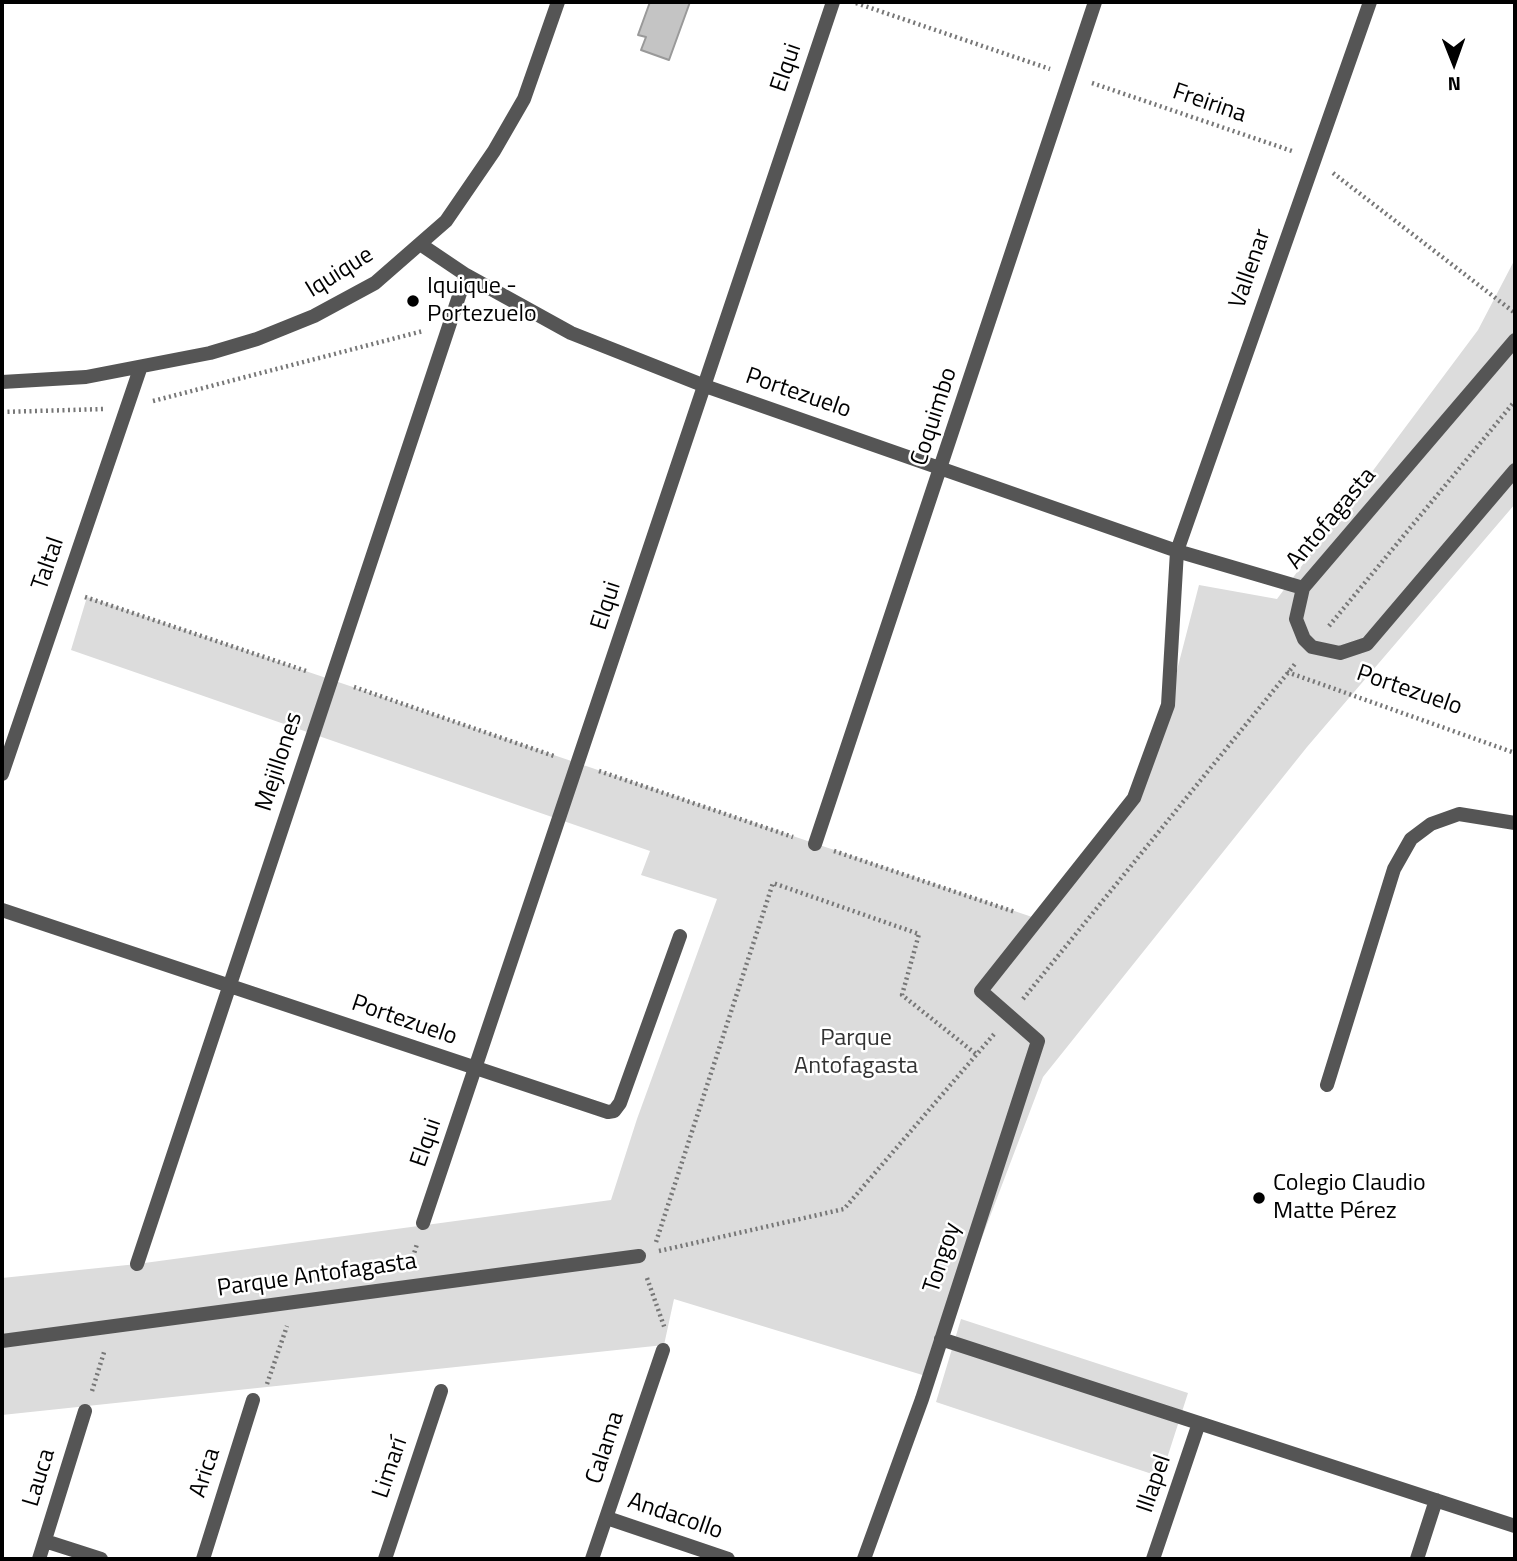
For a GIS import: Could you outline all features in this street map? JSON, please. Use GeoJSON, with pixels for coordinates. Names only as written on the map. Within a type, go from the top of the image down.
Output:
{"type":"FeatureCollection","features":[{"type":"Feature","properties":{"kind":"street","name":"Iquique"},"geometry":{"type":"LineString","coordinates":[[2,382],[45,381],[140,369],[257,339],[314,316],[375,283],[446,221],[494,151],[524,99],[558,2]]}},
{"type":"Feature","properties":{"kind":"street","name":"Elqui"},"geometry":{"type":"LineString","coordinates":[[422,1223],[833,2]]}},
{"type":"Feature","properties":{"kind":"street","name":"Coquimbo"},"geometry":{"type":"LineString","coordinates":[[815,844],[942,469],[1095,2]]}},
{"type":"Feature","properties":{"kind":"street","name":"Vallenar"},"geometry":{"type":"LineString","coordinates":[[1177,551],[1370,2]]}},
{"type":"Feature","properties":{"kind":"street","name":"Portezuelo"},"geometry":{"type":"LineString","coordinates":[[419,244],[466,275],[571,333],[705,386],[1177,551],[1303,588]]}},
{"type":"Feature","properties":{"kind":"street","name":"Mejillones"},"geometry":{"type":"LineString","coordinates":[[137,1264],[466,275]]}},
{"type":"Feature","properties":{"kind":"street","name":"Antofagasta"},"geometry":{"type":"LineString","coordinates":[[1312,647],[1304,639],[1296,619],[1303,588],[1515,340]]}},
{"type":"Feature","properties":{"kind":"street","name":"Taltal"},"geometry":{"type":"LineString","coordinates":[[2,774],[140,369]]}},
{"type":"Feature","properties":{"kind":"street"},"geometry":{"type":"LineString","coordinates":[[1312,647],[1340,653],[1367,644],[1515,470]]}},
{"type":"Feature","properties":{"kind":"street"},"geometry":{"type":"LineString","coordinates":[[1038,919],[1134,798],[1168,705],[1177,551]]}},
{"type":"Feature","properties":{"kind":"street"},"geometry":{"type":"LineString","coordinates":[[1327,1084],[1394,869],[1411,839],[1431,824],[1459,814],[1515,823]]}},
{"type":"Feature","properties":{"kind":"street","name":"Portezuelo"},"geometry":{"type":"LineString","coordinates":[[2,910],[608,1112],[614,1111],[620,1103],[680,936]]}},
{"type":"Feature","properties":{"kind":"street","name":"Tongoy"},"geometry":{"type":"LineString","coordinates":[[864,1559],[922,1399],[1038,1041],[1008,1018],[981,991],[1038,919]]}},
{"type":"Feature","properties":{"kind":"street","name":"Parque Antofagasta"},"geometry":{"type":"LineString","coordinates":[[2,1341],[639,1256]]}},
{"type":"Feature","properties":{"kind":"street"},"geometry":{"type":"LineString","coordinates":[[941,1339],[1515,1526]]}},
{"type":"Feature","properties":{"kind":"street","name":"Calama"},"geometry":{"type":"LineString","coordinates":[[592,1559],[663,1350]]}},
{"type":"Feature","properties":{"kind":"street","name":"Limarí"},"geometry":{"type":"LineString","coordinates":[[385,1559],[441,1391]]}},
{"type":"Feature","properties":{"kind":"street","name":"Arica"},"geometry":{"type":"LineString","coordinates":[[203,1559],[253,1400]]}},
{"type":"Feature","properties":{"kind":"street","name":"Lauca"},"geometry":{"type":"LineString","coordinates":[[39,1559],[85,1411]]}},
{"type":"Feature","properties":{"kind":"street","name":"Illapel"},"geometry":{"type":"LineString","coordinates":[[1153,1559],[1199,1423]]}},
{"type":"Feature","properties":{"kind":"street"},"geometry":{"type":"LineString","coordinates":[[1417,1559],[1436,1500]]}},
{"type":"Feature","properties":{"kind":"street","name":"Andacollo"},"geometry":{"type":"LineString","coordinates":[[607,1518],[728,1559]]}},
{"type":"Feature","properties":{"kind":"street"},"geometry":{"type":"LineString","coordinates":[[45,1541],[101,1559]]}},
{"type":"Feature","properties":{"kind":"path","name":"Freirina"},"geometry":{"type":"LineString","coordinates":[[852,2],[1315,158],[1515,313]]}},
{"type":"Feature","properties":{"kind":"path"},"geometry":{"type":"LineString","coordinates":[[2,412],[126,408],[422,331],[448,328]]}},
{"type":"Feature","properties":{"kind":"path"},"geometry":{"type":"LineString","coordinates":[[976,1054],[902,995],[919,934],[773,883],[652,1253],[844,1209],[1008,1018],[1287,673],[1312,647],[1515,401]]}},
{"type":"Feature","properties":{"kind":"path"},"geometry":{"type":"LineString","coordinates":[[65,590],[1038,919]]}},
{"type":"Feature","properties":{"kind":"path","name":"Portezuelo"},"geometry":{"type":"LineString","coordinates":[[1287,673],[1515,753]]}},
{"type":"Feature","properties":{"kind":"path"},"geometry":{"type":"LineString","coordinates":[[404,1287],[422,1223]]}},
{"type":"Feature","properties":{"kind":"path"},"geometry":{"type":"LineString","coordinates":[[639,1256],[666,1333],[663,1350]]}},
{"type":"Feature","properties":{"kind":"path"},"geometry":{"type":"LineString","coordinates":[[253,1400],[266,1387],[295,1302]]}},
{"type":"Feature","properties":{"kind":"path"},"geometry":{"type":"LineString","coordinates":[[85,1411],[113,1326]]}},
{"type":"Feature","properties":{"kind":"green space","name":"Parque Antofagasta"},"geometry":{"type":"Polygon","coordinates":[[[1515,259],[1515,504],[1307,747],[1043,1077],[929,1377],[674,1299],[664,1345],[2,1415],[2,1278],[137,1264],[611,1200],[637,1119],[717,899],[641,875],[650,851],[71,650],[87,597],[1038,919],[1134,798],[1168,705],[1199,585],[1277,599],[1478,330],[1515,259]]]}},
{"type":"Feature","properties":{"kind":"green space"},"geometry":{"type":"Polygon","coordinates":[[[961,1319],[1188,1393],[1161,1477],[936,1402],[961,1319]]]}},
{"type":"Feature","properties":{"kind":"building"},"geometry":{"type":"Polygon","coordinates":[[[650,2],[690,2],[669,60],[641,50],[646,37],[638,35],[650,2]]]}},
{"type":"Feature","properties":{"kind":"place","name":"Iquique - Portezuelo"},"geometry":{"type":"Point","coordinates":[413,301]}},
{"type":"Feature","properties":{"kind":"place","name":"Colegio Claudio Matte Pérez"},"geometry":{"type":"Point","coordinates":[1259,1198]}}]}
